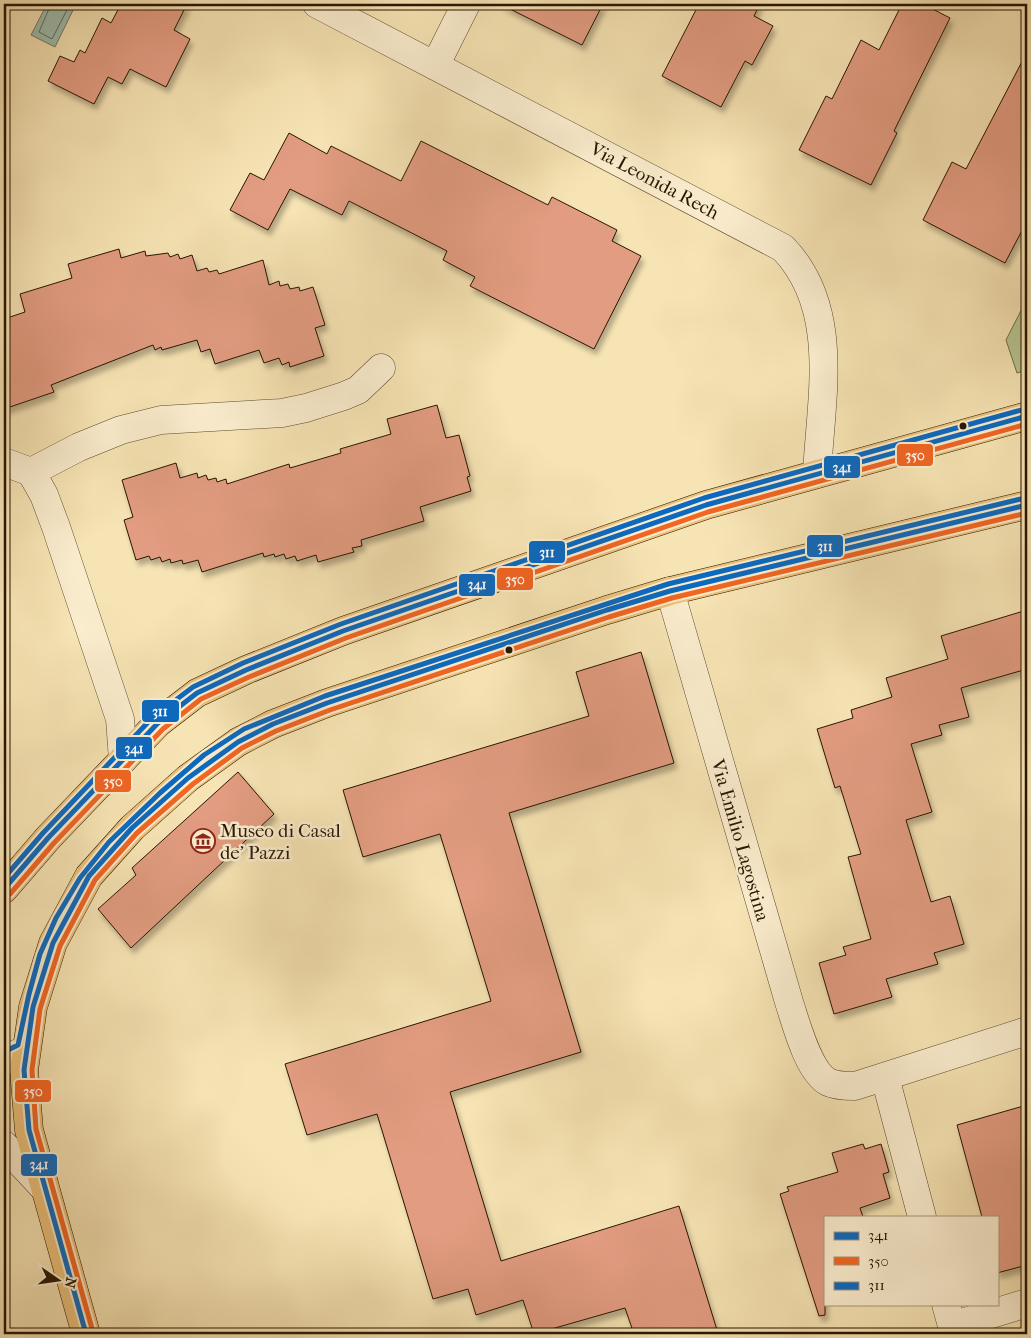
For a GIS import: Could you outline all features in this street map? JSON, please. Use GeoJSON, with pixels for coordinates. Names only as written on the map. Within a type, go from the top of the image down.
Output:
{"type":"FeatureCollection","features":[{"type":"Feature","properties":{"kind":"main road"},"geometry":{"type":"LineString","coordinates":[[4,889],[48,838],[158,723],[197,693],[275,657],[622,534],[817,473],[1027,416]]}},
{"type":"Feature","properties":{"kind":"main road"},"geometry":{"type":"LineString","coordinates":[[86,1334],[44,1189],[28,1123],[24,1086],[15,1055],[33,1007],[47,958],[60,928],[89,876],[132,828],[188,778],[219,754],[255,733],[327,703],[670,591],[1027,505]]}},
{"type":"Feature","properties":{"kind":"street","name":"Via Leonida Rech"},"geometry":{"type":"LineString","coordinates":[[317,4],[783,248],[793,258],[809,283],[821,324],[823,361],[817,473]]}},
{"type":"Feature","properties":{"kind":"street"},"geometry":{"type":"LineString","coordinates":[[435,66],[466,4]]}},
{"type":"Feature","properties":{"kind":"street"},"geometry":{"type":"LineString","coordinates":[[31,472],[79,447],[121,430],[161,420],[282,413],[306,408],[358,390],[381,368]]}},
{"type":"Feature","properties":{"kind":"street"},"geometry":{"type":"LineString","coordinates":[[4,462],[31,472],[44,496],[120,719],[123,760]]}},
{"type":"Feature","properties":{"kind":"street","name":"Via Emilio Lagostina"},"geometry":{"type":"LineString","coordinates":[[670,591],[804,1048],[819,1073],[828,1082],[856,1086],[884,1077]]}},
{"type":"Feature","properties":{"kind":"street"},"geometry":{"type":"LineString","coordinates":[[922,1216],[884,1077],[1027,1031]]}},
{"type":"Feature","properties":{"kind":"street"},"geometry":{"type":"LineString","coordinates":[[4,1145],[44,1189]]}},
{"type":"Feature","properties":{"kind":"street"},"geometry":{"type":"LineString","coordinates":[[947,1306],[952,1326],[1027,1303]]}},
{"type":"Feature","properties":{"kind":"green space"},"geometry":{"type":"Polygon","coordinates":[[[1027,299],[1027,370],[1017,373],[1006,340],[1027,299]]]}},
{"type":"Feature","properties":{"kind":"water"},"geometry":{"type":"Polygon","coordinates":[[[47,4],[76,4],[55,47],[31,35],[47,4]]]}},
{"type":"Feature","properties":{"kind":"building"},"geometry":{"type":"Polygon","coordinates":[[[121,4],[187,4],[174,30],[190,39],[166,87],[130,69],[122,84],[108,77],[94,104],[48,81],[60,56],[74,62],[80,50],[85,53],[102,18],[111,23],[121,4]]]}},
{"type":"Feature","properties":{"kind":"building"},"geometry":{"type":"Polygon","coordinates":[[[500,4],[603,4],[582,45],[500,4]]]}},
{"type":"Feature","properties":{"kind":"building"},"geometry":{"type":"Polygon","coordinates":[[[699,4],[760,4],[754,16],[773,26],[752,65],[745,61],[721,107],[662,76],[699,4]]]}},
{"type":"Feature","properties":{"kind":"building"},"geometry":{"type":"Polygon","coordinates":[[[902,4],[923,4],[950,18],[894,131],[897,133],[871,185],[799,150],[826,96],[832,99],[861,40],[879,50],[902,4]]]}},
{"type":"Feature","properties":{"kind":"building"},"geometry":{"type":"Polygon","coordinates":[[[1027,52],[1027,221],[1005,263],[923,220],[952,162],[966,169],[1027,52]]]}},
{"type":"Feature","properties":{"kind":"building"},"geometry":{"type":"Polygon","coordinates":[[[289,133],[327,154],[331,146],[401,181],[421,141],[548,205],[552,197],[617,230],[612,241],[641,256],[594,349],[470,286],[475,277],[443,260],[447,251],[349,201],[342,215],[290,189],[268,230],[230,210],[250,173],[264,180],[289,133]]]}},
{"type":"Feature","properties":{"kind":"building"},"geometry":{"type":"Polygon","coordinates":[[[119,249],[121,258],[145,251],[146,256],[168,253],[170,257],[178,254],[180,259],[192,255],[197,271],[207,268],[209,272],[217,270],[219,274],[263,260],[269,285],[279,281],[280,286],[288,284],[290,289],[299,287],[300,291],[313,287],[325,325],[315,328],[324,356],[290,367],[289,362],[282,365],[279,358],[264,363],[259,350],[215,364],[210,349],[201,352],[197,340],[162,350],[161,347],[155,350],[153,345],[51,385],[54,392],[4,409],[4,319],[25,312],[20,294],[72,278],[68,264],[119,249]]]}},
{"type":"Feature","properties":{"kind":"building"},"geometry":{"type":"Polygon","coordinates":[[[437,405],[446,438],[459,435],[470,476],[467,477],[471,491],[420,507],[424,521],[361,540],[362,546],[352,548],[354,552],[318,562],[316,555],[297,561],[295,556],[286,559],[284,554],[275,557],[274,554],[264,557],[263,553],[202,572],[198,560],[183,564],[182,560],[171,563],[170,559],[162,562],[160,557],[151,560],[149,556],[136,560],[124,520],[133,517],[122,480],[176,463],[180,478],[197,473],[198,478],[206,475],[208,480],[216,478],[217,482],[226,479],[227,484],[289,464],[290,468],[341,453],[340,449],[391,434],[387,419],[437,405]]]}},
{"type":"Feature","properties":{"kind":"building"},"geometry":{"type":"Polygon","coordinates":[[[1027,610],[1027,669],[961,688],[969,717],[939,725],[942,735],[911,744],[932,812],[906,820],[931,902],[950,896],[964,944],[934,953],[938,964],[886,979],[892,997],[834,1014],[819,963],[846,955],[843,947],[871,939],[848,857],[861,854],[840,786],[835,788],[817,729],[853,718],[851,710],[892,697],[886,678],[948,659],[941,636],[1027,610]]]}},
{"type":"Feature","properties":{"kind":"building"},"geometry":{"type":"Polygon","coordinates":[[[641,652],[674,763],[509,813],[581,1052],[450,1092],[501,1261],[679,1206],[717,1330],[702,1334],[634,1334],[625,1308],[534,1334],[523,1300],[476,1315],[468,1289],[433,1299],[377,1114],[307,1135],[285,1064],[491,1001],[440,834],[363,857],[343,790],[589,716],[576,672],[641,652]]]}},
{"type":"Feature","properties":{"kind":"building","name":"Museo di Casal de' Pazzi"},"geometry":{"type":"Polygon","coordinates":[[[238,772],[274,814],[131,948],[98,909],[136,875],[132,868],[238,772]]]}},
{"type":"Feature","properties":{"kind":"building"},"geometry":{"type":"Polygon","coordinates":[[[1027,1105],[1027,1265],[998,1273],[998,1216],[982,1216],[957,1125],[1027,1105]]]}},
{"type":"Feature","properties":{"kind":"building"},"geometry":{"type":"Polygon","coordinates":[[[863,1144],[865,1149],[881,1144],[889,1172],[883,1174],[890,1198],[860,1208],[863,1216],[824,1216],[825,1315],[819,1316],[780,1194],[789,1191],[787,1187],[838,1172],[832,1153],[863,1144]]]}},
{"type":"Feature","properties":{"kind":"transit line","name":"311"},"geometry":{"type":"LineString","coordinates":[[4,878],[43,833],[153,717],[193,687],[243,663],[341,624],[704,498],[1025,409]]}},
{"type":"Feature","properties":{"kind":"transit line","name":"341"},"geometry":{"type":"LineString","coordinates":[[4,889],[48,838],[158,723],[197,693],[246,670],[343,631],[706,505],[1027,416]]}},
{"type":"Feature","properties":{"kind":"transit line","name":"350"},"geometry":{"type":"LineString","coordinates":[[10,894],[54,843],[163,729],[201,699],[249,677],[346,638],[708,512],[1027,424]]}},
{"type":"Feature","properties":{"kind":"transit line","name":"311"},"geometry":{"type":"LineString","coordinates":[[4,1052],[18,1045],[40,954],[56,918],[80,878],[109,842],[160,793],[204,755],[244,729],[325,696],[668,584],[1025,498]]}},
{"type":"Feature","properties":{"kind":"transit line","name":"341"},"geometry":{"type":"LineString","coordinates":[[86,1334],[29,1130],[24,1070],[33,1007],[53,943],[89,876],[132,828],[188,778],[238,742],[273,724],[327,703],[607,610],[670,591],[1027,505]]}},
{"type":"Feature","properties":{"kind":"transit line","name":"350"},"geometry":{"type":"LineString","coordinates":[[93,1332],[36,1129],[32,1070],[40,1009],[60,946],[95,880],[137,833],[193,784],[242,748],[276,731],[330,710],[609,617],[672,598],[1027,513]]}},
{"type":"Feature","properties":{"kind":"place","name":"Museo di Casal de' Pazzi"},"geometry":{"type":"Point","coordinates":[203,841]}}]}
